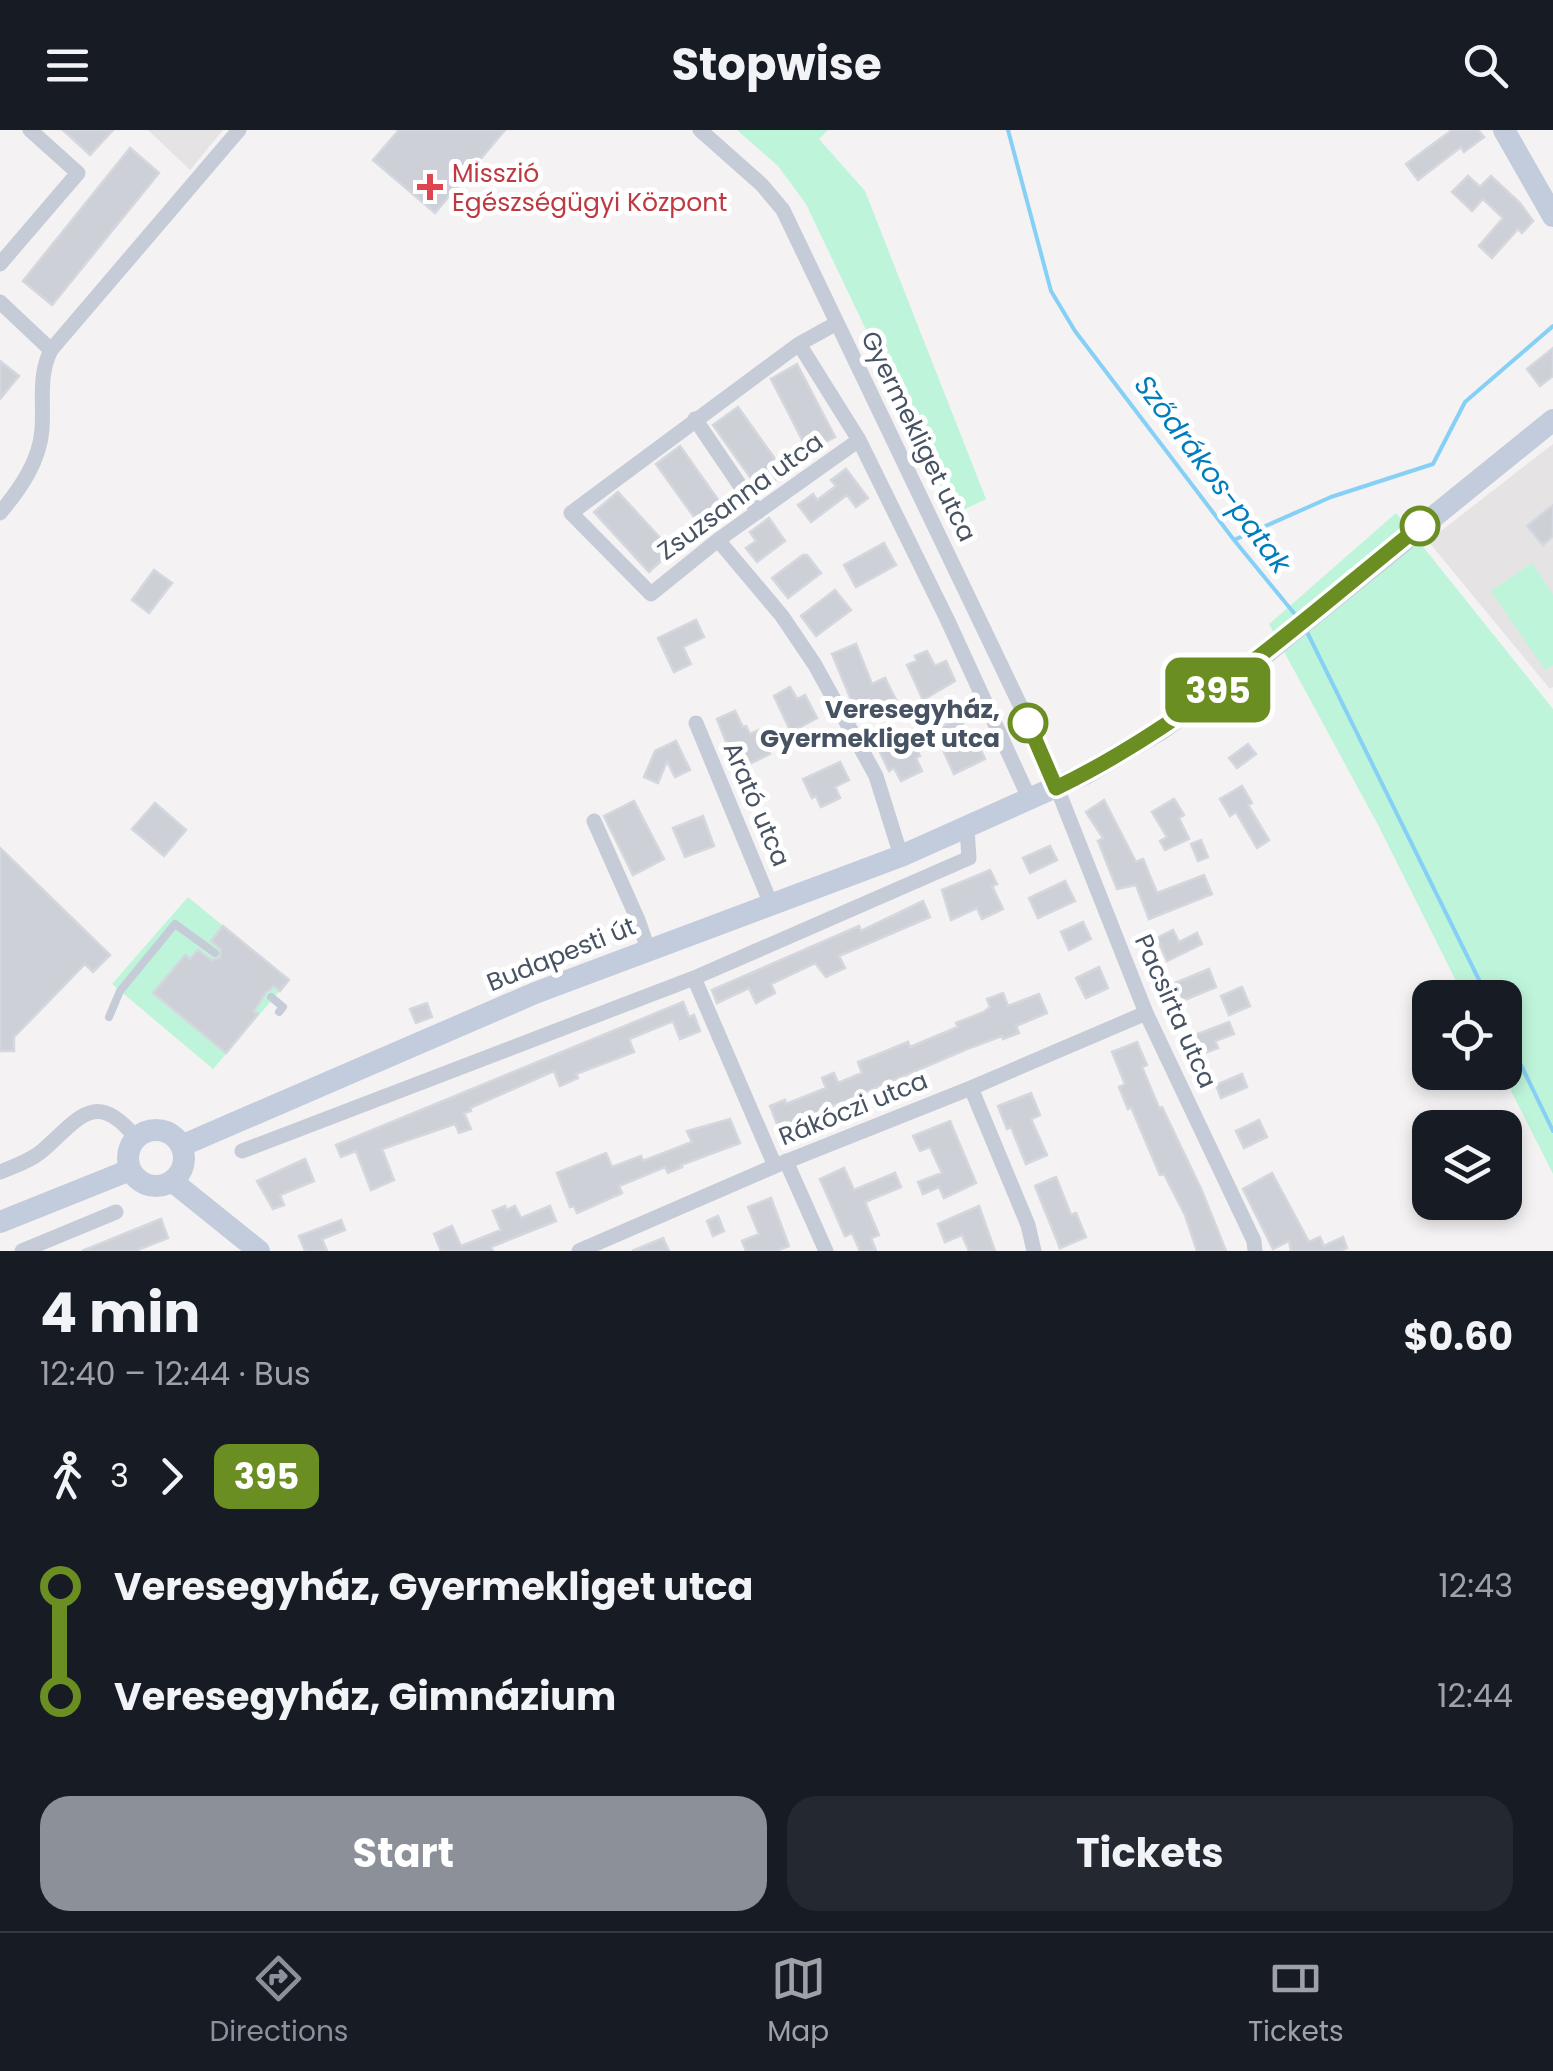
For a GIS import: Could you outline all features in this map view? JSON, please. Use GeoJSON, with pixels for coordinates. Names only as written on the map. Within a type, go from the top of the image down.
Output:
{"type":"FeatureCollection","features":[{"type":"Feature","properties":{"kind":"street"},"geometry":{"type":"LineString","coordinates":[[0,264],[78,173],[30,130]]}},
{"type":"Feature","properties":{"kind":"street"},"geometry":{"type":"LineString","coordinates":[[0,513],[25,483],[42,434],[42,367],[51,350],[239,130]]}},
{"type":"Feature","properties":{"kind":"street","name":"Gyermekliget utca"},"geometry":{"type":"LineString","coordinates":[[700,130],[762,184],[783,210],[1056,788]]}},
{"type":"Feature","properties":{"kind":"street"},"geometry":{"type":"LineString","coordinates":[[1504,130],[1553,216]]}},
{"type":"Feature","properties":{"kind":"street"},"geometry":{"type":"LineString","coordinates":[[0,302],[51,350]]}},
{"type":"Feature","properties":{"kind":"street"},"geometry":{"type":"LineString","coordinates":[[758,512],[695,419],[800,344],[837,323]]}},
{"type":"Feature","properties":{"kind":"street"},"geometry":{"type":"LineString","coordinates":[[800,344],[859,440],[948,618],[1030,800]]}},
{"type":"Feature","properties":{"kind":"street","name":"Zsuzsanna utca"},"geometry":{"type":"LineString","coordinates":[[695,419],[571,513],[651,594],[718,540],[859,440]]}},
{"type":"Feature","properties":{"kind":"street","name":"Budapesti út"},"geometry":{"type":"LineString","coordinates":[[181,1146],[534,994],[901,856],[1056,788],[1161,729],[1253,663],[1553,420]]}},
{"type":"Feature","properties":{"kind":"street"},"geometry":{"type":"LineString","coordinates":[[718,540],[782,616],[814,665],[876,776],[901,856]]}},
{"type":"Feature","properties":{"kind":"street","name":"Arató utca"},"geometry":{"type":"LineString","coordinates":[[696,723],[771,904]]}},
{"type":"Feature","properties":{"kind":"street","name":"Pacsirta utca"},"geometry":{"type":"LineString","coordinates":[[1056,788],[1146,1013],[1254,1241],[1255,1251]]}},
{"type":"Feature","properties":{"kind":"street"},"geometry":{"type":"LineString","coordinates":[[594,820],[648,949]]}},
{"type":"Feature","properties":{"kind":"street"},"geometry":{"type":"LineString","coordinates":[[242,1150],[694,978],[970,858],[967,829]]}},
{"type":"Feature","properties":{"kind":"street"},"geometry":{"type":"LineString","coordinates":[[694,978],[780,1164],[826,1251]]}},
{"type":"Feature","properties":{"kind":"street","name":"Rákóczi utca"},"geometry":{"type":"LineString","coordinates":[[586,1250],[780,1164],[1146,1013]]}},
{"type":"Feature","properties":{"kind":"street"},"geometry":{"type":"LineString","coordinates":[[971,1088],[1028,1225],[1034,1251]]}},
{"type":"Feature","properties":{"kind":"street"},"geometry":{"type":"LineString","coordinates":[[0,1172],[41,1152],[86,1113],[108,1112],[136,1138]]}},
{"type":"Feature","properties":{"kind":"street"},"geometry":{"type":"LineString","coordinates":[[160,1130],[176,1138],[181,1146],[183,1164],[172,1180],[148,1185],[130,1170],[128,1153],[143,1133],[160,1130]]}},
{"type":"Feature","properties":{"kind":"street"},"geometry":{"type":"LineString","coordinates":[[0,1222],[130,1170]]}},
{"type":"Feature","properties":{"kind":"street"},"geometry":{"type":"LineString","coordinates":[[172,1180],[258,1251]]}},
{"type":"Feature","properties":{"kind":"street"},"geometry":{"type":"LineString","coordinates":[[22,1251],[116,1212]]}},
{"type":"Feature","properties":{"kind":"lane"},"geometry":{"type":"LineString","coordinates":[[109,1017],[120,991],[175,924],[215,953]]}},
{"type":"Feature","properties":{"kind":"lane"},"geometry":{"type":"LineString","coordinates":[[270,996],[283,1007],[279,1012]]}},
{"type":"Feature","properties":{"kind":"shaded area"},"geometry":{"type":"Polygon","coordinates":[[[148,130],[223,130],[190,170],[148,130]]]}},
{"type":"Feature","properties":{"kind":"shaded area"},"geometry":{"type":"Polygon","coordinates":[[[1553,444],[1553,687],[1550,689],[1428,541],[1553,444]]]}},
{"type":"Feature","properties":{"kind":"green space"},"geometry":{"type":"Polygon","coordinates":[[[737,130],[828,130],[819,139],[865,191],[986,499],[954,514],[806,204],[778,166],[737,130]]]}},
{"type":"Feature","properties":{"kind":"green space"},"geometry":{"type":"Polygon","coordinates":[[[1396,513],[1553,709],[1553,1174],[1511,1090],[1522,1090],[1522,980],[1456,980],[1377,823],[1269,624],[1396,513]]]}},
{"type":"Feature","properties":{"kind":"green space"},"geometry":{"type":"Polygon","coordinates":[[[1532,563],[1553,594],[1553,665],[1545,670],[1491,591],[1532,563]]]}},
{"type":"Feature","properties":{"kind":"green space"},"geometry":{"type":"Polygon","coordinates":[[[188,897],[289,980],[213,1069],[112,984],[188,897]]]}},
{"type":"Feature","properties":{"kind":"building"},"geometry":{"type":"Polygon","coordinates":[[[63,130],[113,130],[90,155],[63,130]]]}},
{"type":"Feature","properties":{"kind":"building","name":"Misszió Egészségügyi Központ"},"geometry":{"type":"Polygon","coordinates":[[[399,130],[505,130],[435,213],[373,160],[399,130]]]}},
{"type":"Feature","properties":{"kind":"building"},"geometry":{"type":"Polygon","coordinates":[[[1452,130],[1478,130],[1484,137],[1464,152],[1461,147],[1418,180],[1406,164],[1452,130]]]}},
{"type":"Feature","properties":{"kind":"building"},"geometry":{"type":"Polygon","coordinates":[[[130,148],[159,173],[52,305],[23,281],[130,148]]]}},
{"type":"Feature","properties":{"kind":"building"},"geometry":{"type":"Polygon","coordinates":[[[1468,176],[1480,187],[1491,176],[1533,221],[1522,233],[1518,229],[1492,258],[1479,246],[1503,218],[1483,199],[1472,211],[1452,192],[1468,176]]]}},
{"type":"Feature","properties":{"kind":"building"},"geometry":{"type":"Polygon","coordinates":[[[1553,348],[1553,376],[1540,386],[1527,369],[1553,348]]]}},
{"type":"Feature","properties":{"kind":"building"},"geometry":{"type":"Polygon","coordinates":[[[0,361],[19,376],[0,399],[0,361]]]}},
{"type":"Feature","properties":{"kind":"building"},"geometry":{"type":"Polygon","coordinates":[[[797,364],[835,437],[808,451],[771,379],[797,364]]]}},
{"type":"Feature","properties":{"kind":"building"},"geometry":{"type":"Polygon","coordinates":[[[738,407],[785,473],[760,491],[713,425],[738,407]]]}},
{"type":"Feature","properties":{"kind":"building"},"geometry":{"type":"Polygon","coordinates":[[[680,446],[726,511],[702,528],[656,464],[680,446]]]}},
{"type":"Feature","properties":{"kind":"building"},"geometry":{"type":"Polygon","coordinates":[[[846,469],[868,498],[856,507],[847,495],[811,522],[798,505],[813,494],[817,500],[836,486],[831,480],[846,469]]]}},
{"type":"Feature","properties":{"kind":"building"},"geometry":{"type":"Polygon","coordinates":[[[618,492],[672,551],[649,572],[594,512],[618,492]]]}},
{"type":"Feature","properties":{"kind":"building"},"geometry":{"type":"Polygon","coordinates":[[[1553,505],[1553,536],[1543,545],[1527,526],[1553,505]]]}},
{"type":"Feature","properties":{"kind":"building"},"geometry":{"type":"Polygon","coordinates":[[[769,518],[785,541],[757,562],[746,548],[756,541],[750,532],[769,518]]]}},
{"type":"Feature","properties":{"kind":"building"},"geometry":{"type":"Polygon","coordinates":[[[884,543],[896,565],[856,587],[844,565],[884,543]]]}},
{"type":"Feature","properties":{"kind":"building"},"geometry":{"type":"Polygon","coordinates":[[[803,555],[821,573],[788,598],[772,578],[803,555]]]}},
{"type":"Feature","properties":{"kind":"building"},"geometry":{"type":"Polygon","coordinates":[[[154,570],[172,583],[149,613],[132,600],[154,570]]]}},
{"type":"Feature","properties":{"kind":"building"},"geometry":{"type":"Polygon","coordinates":[[[835,590],[851,610],[816,636],[801,616],[835,590]]]}},
{"type":"Feature","properties":{"kind":"building"},"geometry":{"type":"Polygon","coordinates":[[[696,620],[704,637],[683,647],[691,664],[674,672],[658,638],[696,620]]]}},
{"type":"Feature","properties":{"kind":"building"},"geometry":{"type":"Polygon","coordinates":[[[856,644],[872,684],[885,678],[900,708],[875,721],[867,704],[855,709],[832,654],[856,644]]]}},
{"type":"Feature","properties":{"kind":"building"},"geometry":{"type":"Polygon","coordinates":[[[927,651],[935,666],[946,661],[955,681],[923,700],[907,665],[927,651]]]}},
{"type":"Feature","properties":{"kind":"building"},"geometry":{"type":"Polygon","coordinates":[[[790,687],[797,699],[805,695],[817,718],[791,732],[774,696],[790,687]]]}},
{"type":"Feature","properties":{"kind":"building"},"geometry":{"type":"Polygon","coordinates":[[[735,711],[750,734],[759,730],[770,754],[737,770],[717,719],[735,711]]]}},
{"type":"Feature","properties":{"kind":"building"},"geometry":{"type":"Polygon","coordinates":[[[960,718],[985,759],[954,774],[934,730],[960,718]]]}},
{"type":"Feature","properties":{"kind":"building"},"geometry":{"type":"Polygon","coordinates":[[[906,736],[911,737],[920,756],[916,758],[922,771],[901,781],[894,768],[889,771],[880,752],[906,736]]]}},
{"type":"Feature","properties":{"kind":"building"},"geometry":{"type":"Polygon","coordinates":[[[676,741],[690,770],[675,777],[667,761],[658,783],[644,777],[655,751],[676,741]]]}},
{"type":"Feature","properties":{"kind":"building"},"geometry":{"type":"Polygon","coordinates":[[[1248,744],[1256,754],[1237,768],[1229,758],[1248,744]]]}},
{"type":"Feature","properties":{"kind":"building"},"geometry":{"type":"Polygon","coordinates":[[[840,762],[849,780],[835,787],[840,798],[821,807],[803,779],[840,762]]]}},
{"type":"Feature","properties":{"kind":"building"},"geometry":{"type":"Polygon","coordinates":[[[1242,786],[1252,803],[1248,805],[1269,840],[1257,848],[1236,812],[1230,816],[1220,799],[1242,786]]]}},
{"type":"Feature","properties":{"kind":"building"},"geometry":{"type":"Polygon","coordinates":[[[1174,799],[1184,815],[1179,818],[1189,839],[1165,850],[1160,841],[1167,837],[1152,812],[1174,799]]]}},
{"type":"Feature","properties":{"kind":"building"},"geometry":{"type":"Polygon","coordinates":[[[1104,800],[1136,862],[1143,859],[1157,893],[1204,875],[1212,894],[1149,919],[1136,885],[1117,889],[1098,841],[1103,838],[1086,812],[1104,800]]]}},
{"type":"Feature","properties":{"kind":"building"},"geometry":{"type":"Polygon","coordinates":[[[634,801],[664,859],[633,875],[604,816],[634,801]]]}},
{"type":"Feature","properties":{"kind":"building"},"geometry":{"type":"Polygon","coordinates":[[[155,803],[186,830],[164,856],[132,829],[155,803]]]}},
{"type":"Feature","properties":{"kind":"building"},"geometry":{"type":"Polygon","coordinates":[[[703,816],[714,846],[685,857],[673,828],[703,816]]]}},
{"type":"Feature","properties":{"kind":"building"},"geometry":{"type":"Polygon","coordinates":[[[1201,840],[1208,857],[1198,861],[1191,844],[1201,840]]]}},
{"type":"Feature","properties":{"kind":"building"},"geometry":{"type":"Polygon","coordinates":[[[1050,846],[1057,860],[1030,873],[1023,858],[1050,846]]]}},
{"type":"Feature","properties":{"kind":"building"},"geometry":{"type":"Polygon","coordinates":[[[0,848],[110,955],[93,972],[85,964],[14,1037],[14,1051],[0,1051],[0,848]]]}},
{"type":"Feature","properties":{"kind":"building"},"geometry":{"type":"Polygon","coordinates":[[[990,870],[997,884],[992,886],[1003,909],[982,919],[977,908],[951,920],[942,890],[990,870]]]}},
{"type":"Feature","properties":{"kind":"building"},"geometry":{"type":"Polygon","coordinates":[[[1065,881],[1075,901],[1038,918],[1029,898],[1065,881]]]}},
{"type":"Feature","properties":{"kind":"building"},"geometry":{"type":"Polygon","coordinates":[[[923,901],[930,917],[839,956],[845,968],[826,977],[815,963],[771,984],[775,993],[756,1003],[749,988],[717,1003],[712,990],[859,926],[861,931],[923,901]]]}},
{"type":"Feature","properties":{"kind":"building"},"geometry":{"type":"Polygon","coordinates":[[[1083,922],[1091,939],[1069,950],[1061,932],[1083,922]]]}},
{"type":"Feature","properties":{"kind":"building"},"geometry":{"type":"Polygon","coordinates":[[[223,926],[289,980],[280,991],[274,986],[266,992],[254,1011],[258,1014],[226,1053],[153,993],[185,955],[190,959],[198,950],[211,960],[220,958],[221,949],[211,941],[223,926]]]}},
{"type":"Feature","properties":{"kind":"building"},"geometry":{"type":"Polygon","coordinates":[[[1173,930],[1179,942],[1197,933],[1202,944],[1167,961],[1157,938],[1173,930]]]}},
{"type":"Feature","properties":{"kind":"building"},"geometry":{"type":"Polygon","coordinates":[[[1099,967],[1108,988],[1086,998],[1076,978],[1099,967]]]}},
{"type":"Feature","properties":{"kind":"building"},"geometry":{"type":"Polygon","coordinates":[[[1209,969],[1216,987],[1182,1001],[1175,983],[1209,969]]]}},
{"type":"Feature","properties":{"kind":"building"},"geometry":{"type":"Polygon","coordinates":[[[1242,987],[1250,1006],[1229,1015],[1221,996],[1242,987]]]}},
{"type":"Feature","properties":{"kind":"building"},"geometry":{"type":"Polygon","coordinates":[[[1003,993],[1008,1006],[1039,994],[1047,1013],[1016,1026],[1019,1033],[967,1049],[779,1129],[770,1106],[826,1088],[822,1078],[834,1073],[838,1083],[862,1073],[858,1062],[908,1042],[910,1047],[958,1027],[956,1023],[990,1007],[987,999],[1003,993]]]}},
{"type":"Feature","properties":{"kind":"building"},"geometry":{"type":"Polygon","coordinates":[[[683,1002],[700,1031],[680,1039],[673,1021],[629,1039],[634,1052],[576,1074],[578,1078],[560,1086],[554,1071],[470,1108],[464,1113],[471,1129],[459,1133],[455,1124],[382,1149],[394,1180],[371,1190],[356,1151],[341,1157],[336,1145],[683,1002]]]}},
{"type":"Feature","properties":{"kind":"building"},"geometry":{"type":"Polygon","coordinates":[[[427,1003],[432,1017],[416,1023],[410,1009],[427,1003]]]}},
{"type":"Feature","properties":{"kind":"building"},"geometry":{"type":"Polygon","coordinates":[[[1229,1022],[1234,1034],[1215,1041],[1218,1048],[1207,1052],[1205,1045],[1200,1047],[1195,1035],[1229,1022]]]}},
{"type":"Feature","properties":{"kind":"building"},"geometry":{"type":"Polygon","coordinates":[[[1137,1042],[1147,1065],[1142,1067],[1159,1108],[1162,1107],[1202,1191],[1226,1251],[1197,1251],[1185,1215],[1164,1174],[1160,1175],[1131,1107],[1128,1109],[1119,1087],[1125,1084],[1112,1052],[1137,1042]]]}},
{"type":"Feature","properties":{"kind":"building"},"geometry":{"type":"Polygon","coordinates":[[[1242,1074],[1247,1087],[1221,1098],[1216,1085],[1242,1074]]]}},
{"type":"Feature","properties":{"kind":"building"},"geometry":{"type":"Polygon","coordinates":[[[1031,1093],[1040,1115],[1031,1119],[1047,1155],[1026,1164],[998,1106],[1031,1093]]]}},
{"type":"Feature","properties":{"kind":"building"},"geometry":{"type":"Polygon","coordinates":[[[730,1119],[740,1143],[668,1173],[665,1167],[619,1186],[622,1193],[577,1213],[574,1206],[570,1207],[557,1173],[606,1153],[612,1167],[641,1156],[643,1161],[692,1142],[687,1131],[730,1119]]]}},
{"type":"Feature","properties":{"kind":"building"},"geometry":{"type":"Polygon","coordinates":[[[1259,1120],[1267,1137],[1244,1148],[1236,1131],[1259,1120]]]}},
{"type":"Feature","properties":{"kind":"building"},"geometry":{"type":"Polygon","coordinates":[[[950,1121],[976,1183],[944,1198],[939,1187],[923,1194],[918,1182],[942,1173],[930,1147],[920,1151],[913,1136],[950,1121]]]}},
{"type":"Feature","properties":{"kind":"building"},"geometry":{"type":"Polygon","coordinates":[[[305,1159],[314,1181],[280,1195],[284,1205],[273,1209],[257,1181],[305,1159]]]}},
{"type":"Feature","properties":{"kind":"building"},"geometry":{"type":"Polygon","coordinates":[[[844,1168],[854,1190],[895,1173],[901,1187],[865,1202],[879,1235],[871,1238],[876,1251],[860,1251],[852,1233],[845,1236],[820,1179],[844,1168]]]}},
{"type":"Feature","properties":{"kind":"building"},"geometry":{"type":"Polygon","coordinates":[[[1272,1173],[1309,1242],[1320,1237],[1324,1246],[1343,1237],[1347,1248],[1291,1251],[1289,1241],[1273,1249],[1243,1189],[1272,1173]]]}},
{"type":"Feature","properties":{"kind":"building"},"geometry":{"type":"Polygon","coordinates":[[[1056,1177],[1071,1215],[1076,1213],[1086,1237],[1060,1248],[1035,1186],[1056,1177]]]}},
{"type":"Feature","properties":{"kind":"building"},"geometry":{"type":"Polygon","coordinates":[[[771,1198],[789,1246],[776,1251],[746,1251],[742,1241],[759,1234],[748,1207],[771,1198]]]}},
{"type":"Feature","properties":{"kind":"building"},"geometry":{"type":"Polygon","coordinates":[[[505,1206],[506,1210],[515,1206],[521,1218],[550,1206],[556,1221],[491,1247],[493,1251],[441,1251],[434,1234],[452,1226],[461,1246],[501,1230],[493,1211],[505,1206]]]}},
{"type":"Feature","properties":{"kind":"building"},"geometry":{"type":"Polygon","coordinates":[[[979,1206],[995,1251],[969,1251],[962,1235],[945,1242],[938,1224],[979,1206]]]}},
{"type":"Feature","properties":{"kind":"building"},"geometry":{"type":"Polygon","coordinates":[[[718,1216],[724,1231],[713,1236],[707,1221],[718,1216]]]}},
{"type":"Feature","properties":{"kind":"building"},"geometry":{"type":"Polygon","coordinates":[[[161,1219],[168,1238],[135,1251],[82,1251],[161,1219]]]}},
{"type":"Feature","properties":{"kind":"building"},"geometry":{"type":"Polygon","coordinates":[[[341,1220],[345,1230],[322,1239],[327,1251],[305,1251],[299,1236],[341,1220]]]}},
{"type":"Feature","properties":{"kind":"building"},"geometry":{"type":"Polygon","coordinates":[[[663,1238],[669,1251],[632,1251],[663,1238]]]}},
{"type":"Feature","properties":{"kind":"waterway","name":"Sződrákos-patak"},"geometry":{"type":"LineString","coordinates":[[1008,130],[1051,291],[1075,331],[1298,618]]}},
{"type":"Feature","properties":{"kind":"waterway"},"geometry":{"type":"LineString","coordinates":[[1234,540],[1331,497],[1433,464],[1465,402],[1553,326]]}},
{"type":"Feature","properties":{"kind":"waterway","name":"Sződrákos-patak"},"geometry":{"type":"LineString","coordinates":[[1306,630],[1479,980]]}},
{"type":"Feature","properties":{"kind":"waterway","name":"Sződrákos-patak"},"geometry":{"type":"LineString","coordinates":[[1522,1067],[1553,1131]]}},
{"type":"Feature","properties":{"kind":"bus line","name":"395"},"geometry":{"type":"LineString","coordinates":[[1028,723],[1056,788],[1085,774],[1208,697],[1420,526]]}},
{"type":"Feature","properties":{"kind":"place","name":"Misszió Egészségügyi Központ"},"geometry":{"type":"Point","coordinates":[430,187]}},
{"type":"Feature","properties":{"kind":"place","name":"Veresegyház, Gyermekliget utca"},"geometry":{"type":"Point","coordinates":[1028,723]}}]}
